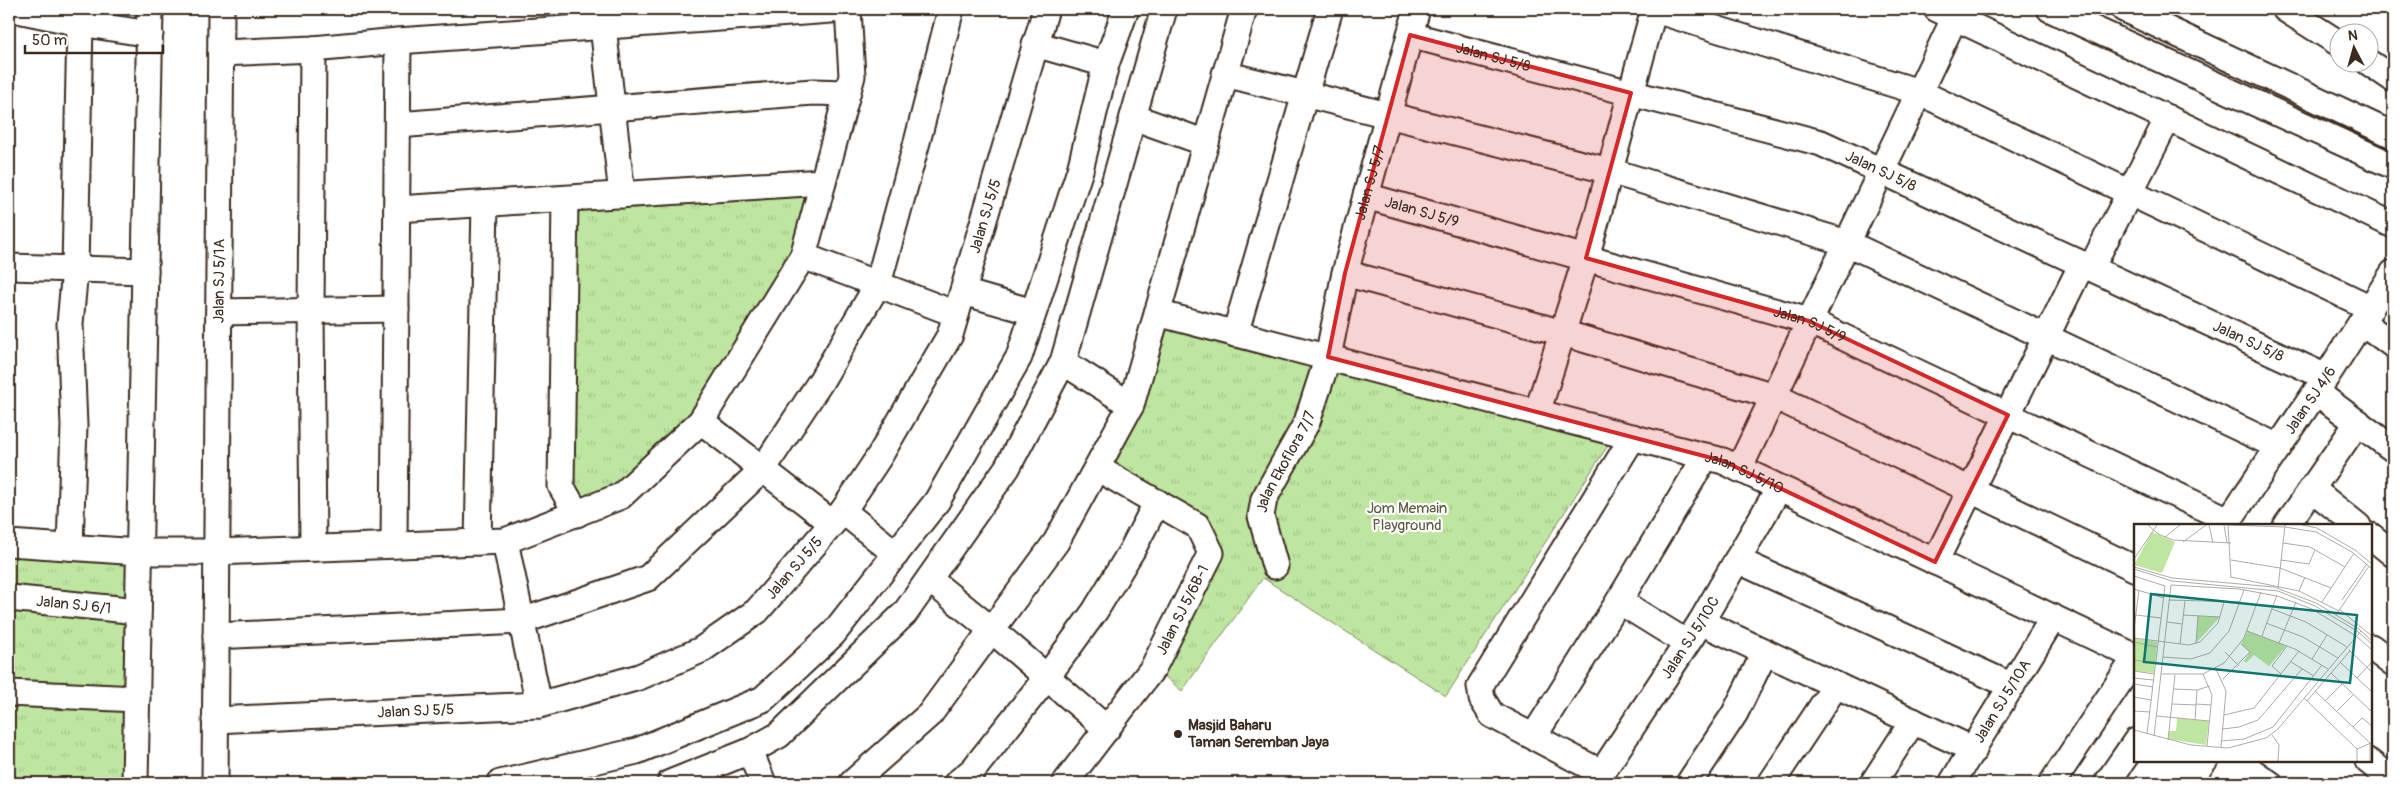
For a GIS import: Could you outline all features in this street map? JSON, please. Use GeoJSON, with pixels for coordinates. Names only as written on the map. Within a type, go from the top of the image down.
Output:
{"type":"FeatureCollection","features":[{"type":"Feature","properties":{"kind":"street"},"geometry":{"type":"LineString","coordinates":[[13,9],[80,23],[150,34]]}},
{"type":"Feature","properties":{"kind":"street"},"geometry":{"type":"LineString","coordinates":[[135,783],[150,9]]}},
{"type":"Feature","properties":{"kind":"street","name":"Jalan SJ 5/1A"},"geometry":{"type":"LineString","coordinates":[[215,783],[221,9]]}},
{"type":"Feature","properties":{"kind":"street"},"geometry":{"type":"LineString","coordinates":[[9,543],[138,552],[216,552],[506,541],[621,496],[701,421],[803,256],[852,76],[847,9],[798,10],[603,26],[540,20],[398,40],[313,49],[221,53]]}},
{"type":"Feature","properties":{"kind":"street"},"geometry":{"type":"LineString","coordinates":[[216,636],[522,621],[648,578],[763,469],[821,381],[878,284],[918,142],[951,9]]}},
{"type":"Feature","properties":{"kind":"street","name":"Jalan SJ 5/5"},"geometry":{"type":"LineString","coordinates":[[215,720],[539,705],[640,677],[701,650],[757,611],[837,517],[880,457],[950,335],[1046,9]]}},
{"type":"Feature","properties":{"kind":"street"},"geometry":{"type":"LineString","coordinates":[[500,783],[637,750],[763,699],[834,634],[937,501],[1018,357],[1080,170],[1106,64],[1126,9]]}},
{"type":"Feature","properties":{"kind":"street"},"geometry":{"type":"LineString","coordinates":[[670,783],[750,751],[779,735],[905,613],[1007,468],[1063,362],[1164,9]]}},
{"type":"Feature","properties":{"kind":"street"},"geometry":{"type":"LineString","coordinates":[[852,783],[930,714],[992,630],[1056,542],[1131,405],[1244,9]]}},
{"type":"Feature","properties":{"kind":"street"},"geometry":{"type":"LineString","coordinates":[[1235,334],[1330,9]]}},
{"type":"Feature","properties":{"kind":"street","name":"Jalan SJ 5/7"},"geometry":{"type":"LineString","coordinates":[[1328,357],[1345,273],[1417,9]]}},
{"type":"Feature","properties":{"kind":"street"},"geometry":{"type":"LineString","coordinates":[[1537,413],[1586,258],[1654,9],[1919,92],[2130,192],[2366,315],[2393,345]]}},
{"type":"Feature","properties":{"kind":"street"},"geometry":{"type":"LineString","coordinates":[[2050,9],[2393,166]]}},
{"type":"Feature","properties":{"kind":"street"},"geometry":{"type":"LineString","coordinates":[[2124,9],[2164,17],[2393,135]]}},
{"type":"Feature","properties":{"kind":"street"},"geometry":{"type":"LineString","coordinates":[[2285,9],[2330,38]]}},
{"type":"Feature","properties":{"kind":"street"},"geometry":{"type":"LineString","coordinates":[[1739,468],[1919,92],[1946,13],[2393,225]]}},
{"type":"Feature","properties":{"kind":"street"},"geometry":{"type":"LineString","coordinates":[[70,547],[74,426],[70,324],[75,269],[80,23]]}},
{"type":"Feature","properties":{"kind":"street"},"geometry":{"type":"LineString","coordinates":[[603,26],[622,195]]}},
{"type":"Feature","properties":{"kind":"street","name":"Jalan SJ 5/8"},"geometry":{"type":"LineString","coordinates":[[1410,34],[1822,143],[2086,266],[2321,385],[2358,422],[2393,449]]}},
{"type":"Feature","properties":{"kind":"street"},"geometry":{"type":"LineString","coordinates":[[394,545],[398,40]]}},
{"type":"Feature","properties":{"kind":"street"},"geometry":{"type":"LineString","coordinates":[[1036,44],[1106,64]]}},
{"type":"Feature","properties":{"kind":"street"},"geometry":{"type":"LineString","coordinates":[[313,49],[311,311],[313,548]]}},
{"type":"Feature","properties":{"kind":"street"},"geometry":{"type":"LineString","coordinates":[[2380,70],[2393,79]]}},
{"type":"Feature","properties":{"kind":"street"},"geometry":{"type":"LineString","coordinates":[[1225,74],[1610,170],[1847,243],[1950,294],[2279,447]]}},
{"type":"Feature","properties":{"kind":"street"},"geometry":{"type":"LineString","coordinates":[[398,125],[813,92],[847,93]]}},
{"type":"Feature","properties":{"kind":"street"},"geometry":{"type":"LineString","coordinates":[[1133,117],[1206,143]]}},
{"type":"Feature","properties":{"kind":"street"},"geometry":{"type":"LineString","coordinates":[[1935,562],[2046,337],[2130,192],[2168,118]]}},
{"type":"Feature","properties":{"kind":"street"},"geometry":{"type":"LineString","coordinates":[[397,209],[823,182]]}},
{"type":"Feature","properties":{"kind":"street","name":"Jalan SJ 5/9"},"geometry":{"type":"LineString","coordinates":[[1366,196],[1809,321],[2227,523]]}},
{"type":"Feature","properties":{"kind":"street"},"geometry":{"type":"LineString","coordinates":[[566,199],[560,486],[577,514]]}},
{"type":"Feature","properties":{"kind":"street"},"geometry":{"type":"LineString","coordinates":[[478,542],[485,204]]}},
{"type":"Feature","properties":{"kind":"street"},"geometry":{"type":"LineString","coordinates":[[803,256],[878,284],[960,303],[1033,312]]}},
{"type":"Feature","properties":{"kind":"street"},"geometry":{"type":"LineString","coordinates":[[9,267],[145,271]]}},
{"type":"Feature","properties":{"kind":"street"},"geometry":{"type":"LineString","coordinates":[[1345,273],[1563,333],[1774,396],[2134,568]]}},
{"type":"Feature","properties":{"kind":"street","name":"Jalan SJ 4/6"},"geometry":{"type":"LineString","coordinates":[[2227,523],[2321,385],[2393,273]]}},
{"type":"Feature","properties":{"kind":"street"},"geometry":{"type":"LineString","coordinates":[[219,312],[396,310]]}},
{"type":"Feature","properties":{"kind":"street","name":"Jalan SJ 5/10"},"geometry":{"type":"LineString","coordinates":[[1157,313],[1723,461],[2134,656]]}},
{"type":"Feature","properties":{"kind":"street","name":"Jalan Ekoflora 7/7"},"geometry":{"type":"LineString","coordinates":[[1275,566],[1261,516],[1264,499],[1307,422],[1328,357]]}},
{"type":"Feature","properties":{"kind":"street"},"geometry":{"type":"LineString","coordinates":[[1063,362],[1131,405]]}},
{"type":"Feature","properties":{"kind":"street"},"geometry":{"type":"LineString","coordinates":[[701,421],[763,469],[896,554]]}},
{"type":"Feature","properties":{"kind":"street"},"geometry":{"type":"LineString","coordinates":[[2287,524],[2358,422]]}},
{"type":"Feature","properties":{"kind":"street"},"geometry":{"type":"LineString","coordinates":[[1599,778],[1534,736],[1492,715],[1482,699],[1480,686],[1633,438]]}},
{"type":"Feature","properties":{"kind":"street"},"geometry":{"type":"LineString","coordinates":[[1534,736],[1619,601],[1706,456]]}},
{"type":"Feature","properties":{"kind":"street","name":"Jalan SJ 5/6B-1"},"geometry":{"type":"LineString","coordinates":[[1066,783],[1153,668],[1211,553],[1198,526],[1097,468]]}},
{"type":"Feature","properties":{"kind":"street","name":"Jalan SJ 5/10C"},"geometry":{"type":"LineString","coordinates":[[1599,778],[1701,622],[1780,488]]}},
{"type":"Feature","properties":{"kind":"street"},"geometry":{"type":"LineString","coordinates":[[2312,489],[2356,524]]}},
{"type":"Feature","properties":{"kind":"street"},"geometry":{"type":"LineString","coordinates":[[957,783],[973,770],[1047,677],[1095,611],[1132,550],[1157,502]]}},
{"type":"Feature","properties":{"kind":"street"},"geometry":{"type":"LineString","coordinates":[[2372,537],[2393,554]]}},
{"type":"Feature","properties":{"kind":"street"},"geometry":{"type":"LineString","coordinates":[[506,541],[539,705]]}},
{"type":"Feature","properties":{"kind":"street"},"geometry":{"type":"LineString","coordinates":[[1737,560],[2012,686]]}},
{"type":"Feature","properties":{"kind":"street"},"geometry":{"type":"LineString","coordinates":[[929,579],[992,630],[1107,729]]}},
{"type":"Feature","properties":{"kind":"street","name":"Jalan SJ 6/1"},"geometry":{"type":"LineString","coordinates":[[9,598],[138,611]]}},
{"type":"Feature","properties":{"kind":"street"},"geometry":{"type":"LineString","coordinates":[[1619,601],[1687,642]]}},
{"type":"Feature","properties":{"kind":"street","name":"Jalan SJ 5/10A"},"geometry":{"type":"LineString","coordinates":[[1952,783],[1974,750],[2053,618]]}},
{"type":"Feature","properties":{"kind":"street"},"geometry":{"type":"LineString","coordinates":[[1701,622],[1974,750]]}},
{"type":"Feature","properties":{"kind":"street"},"geometry":{"type":"LineString","coordinates":[[2372,648],[2393,664]]}},
{"type":"Feature","properties":{"kind":"street"},"geometry":{"type":"LineString","coordinates":[[1689,783],[1735,712],[1765,652]]}},
{"type":"Feature","properties":{"kind":"street"},"geometry":{"type":"LineString","coordinates":[[2052,783],[2134,660]]}},
{"type":"Feature","properties":{"kind":"street"},"geometry":{"type":"LineString","coordinates":[[1771,783],[1836,685]]}},
{"type":"Feature","properties":{"kind":"street"},"geometry":{"type":"LineString","coordinates":[[9,693],[137,699]]}},
{"type":"Feature","properties":{"kind":"street"},"geometry":{"type":"LineString","coordinates":[[1873,783],[1913,721]]}},
{"type":"Feature","properties":{"kind":"street"},"geometry":{"type":"LineString","coordinates":[[2108,783],[2134,743]]}},
{"type":"Feature","properties":{"kind":"street"},"geometry":{"type":"LineString","coordinates":[[750,751],[763,783]]}},
{"type":"Feature","properties":{"kind":"street"},"geometry":{"type":"LineString","coordinates":[[2221,783],[2236,762]]}},
{"type":"Feature","properties":{"kind":"street"},"geometry":{"type":"LineString","coordinates":[[2238,762],[2269,783]]}},
{"type":"Feature","properties":{"kind":"street"},"geometry":{"type":"LineString","coordinates":[[2369,762],[2393,781]]}},
{"type":"Feature","properties":{"kind":"highlighted area"},"geometry":{"type":"Polygon","coordinates":[[[1410,35],[1631,93],[1586,258],[1809,321],[2008,415],[1935,562],[1723,461],[1328,357],[1345,273],[1410,35]]]}},
{"type":"Feature","properties":{"kind":"green space"},"geometry":{"type":"Polygon","coordinates":[[[819,185],[802,255],[719,388],[620,495],[578,510],[563,485],[568,201],[819,185]]]}},
{"type":"Feature","properties":{"kind":"green space","name":"Jom Memain Playground"},"geometry":{"type":"Polygon","coordinates":[[[1160,318],[1614,436],[1446,696],[1263,578],[1182,691],[1157,670],[1215,554],[1102,467],[1160,318]]]}},
{"type":"Feature","properties":{"kind":"green space"},"geometry":{"type":"Polygon","coordinates":[[[9,547],[134,556],[133,783],[9,783],[9,547]]]}},
{"type":"Feature","properties":{"kind":"place","name":"Masjid Baharu Taman Seremban Jaya"},"geometry":{"type":"Point","coordinates":[1178,734]}}]}
